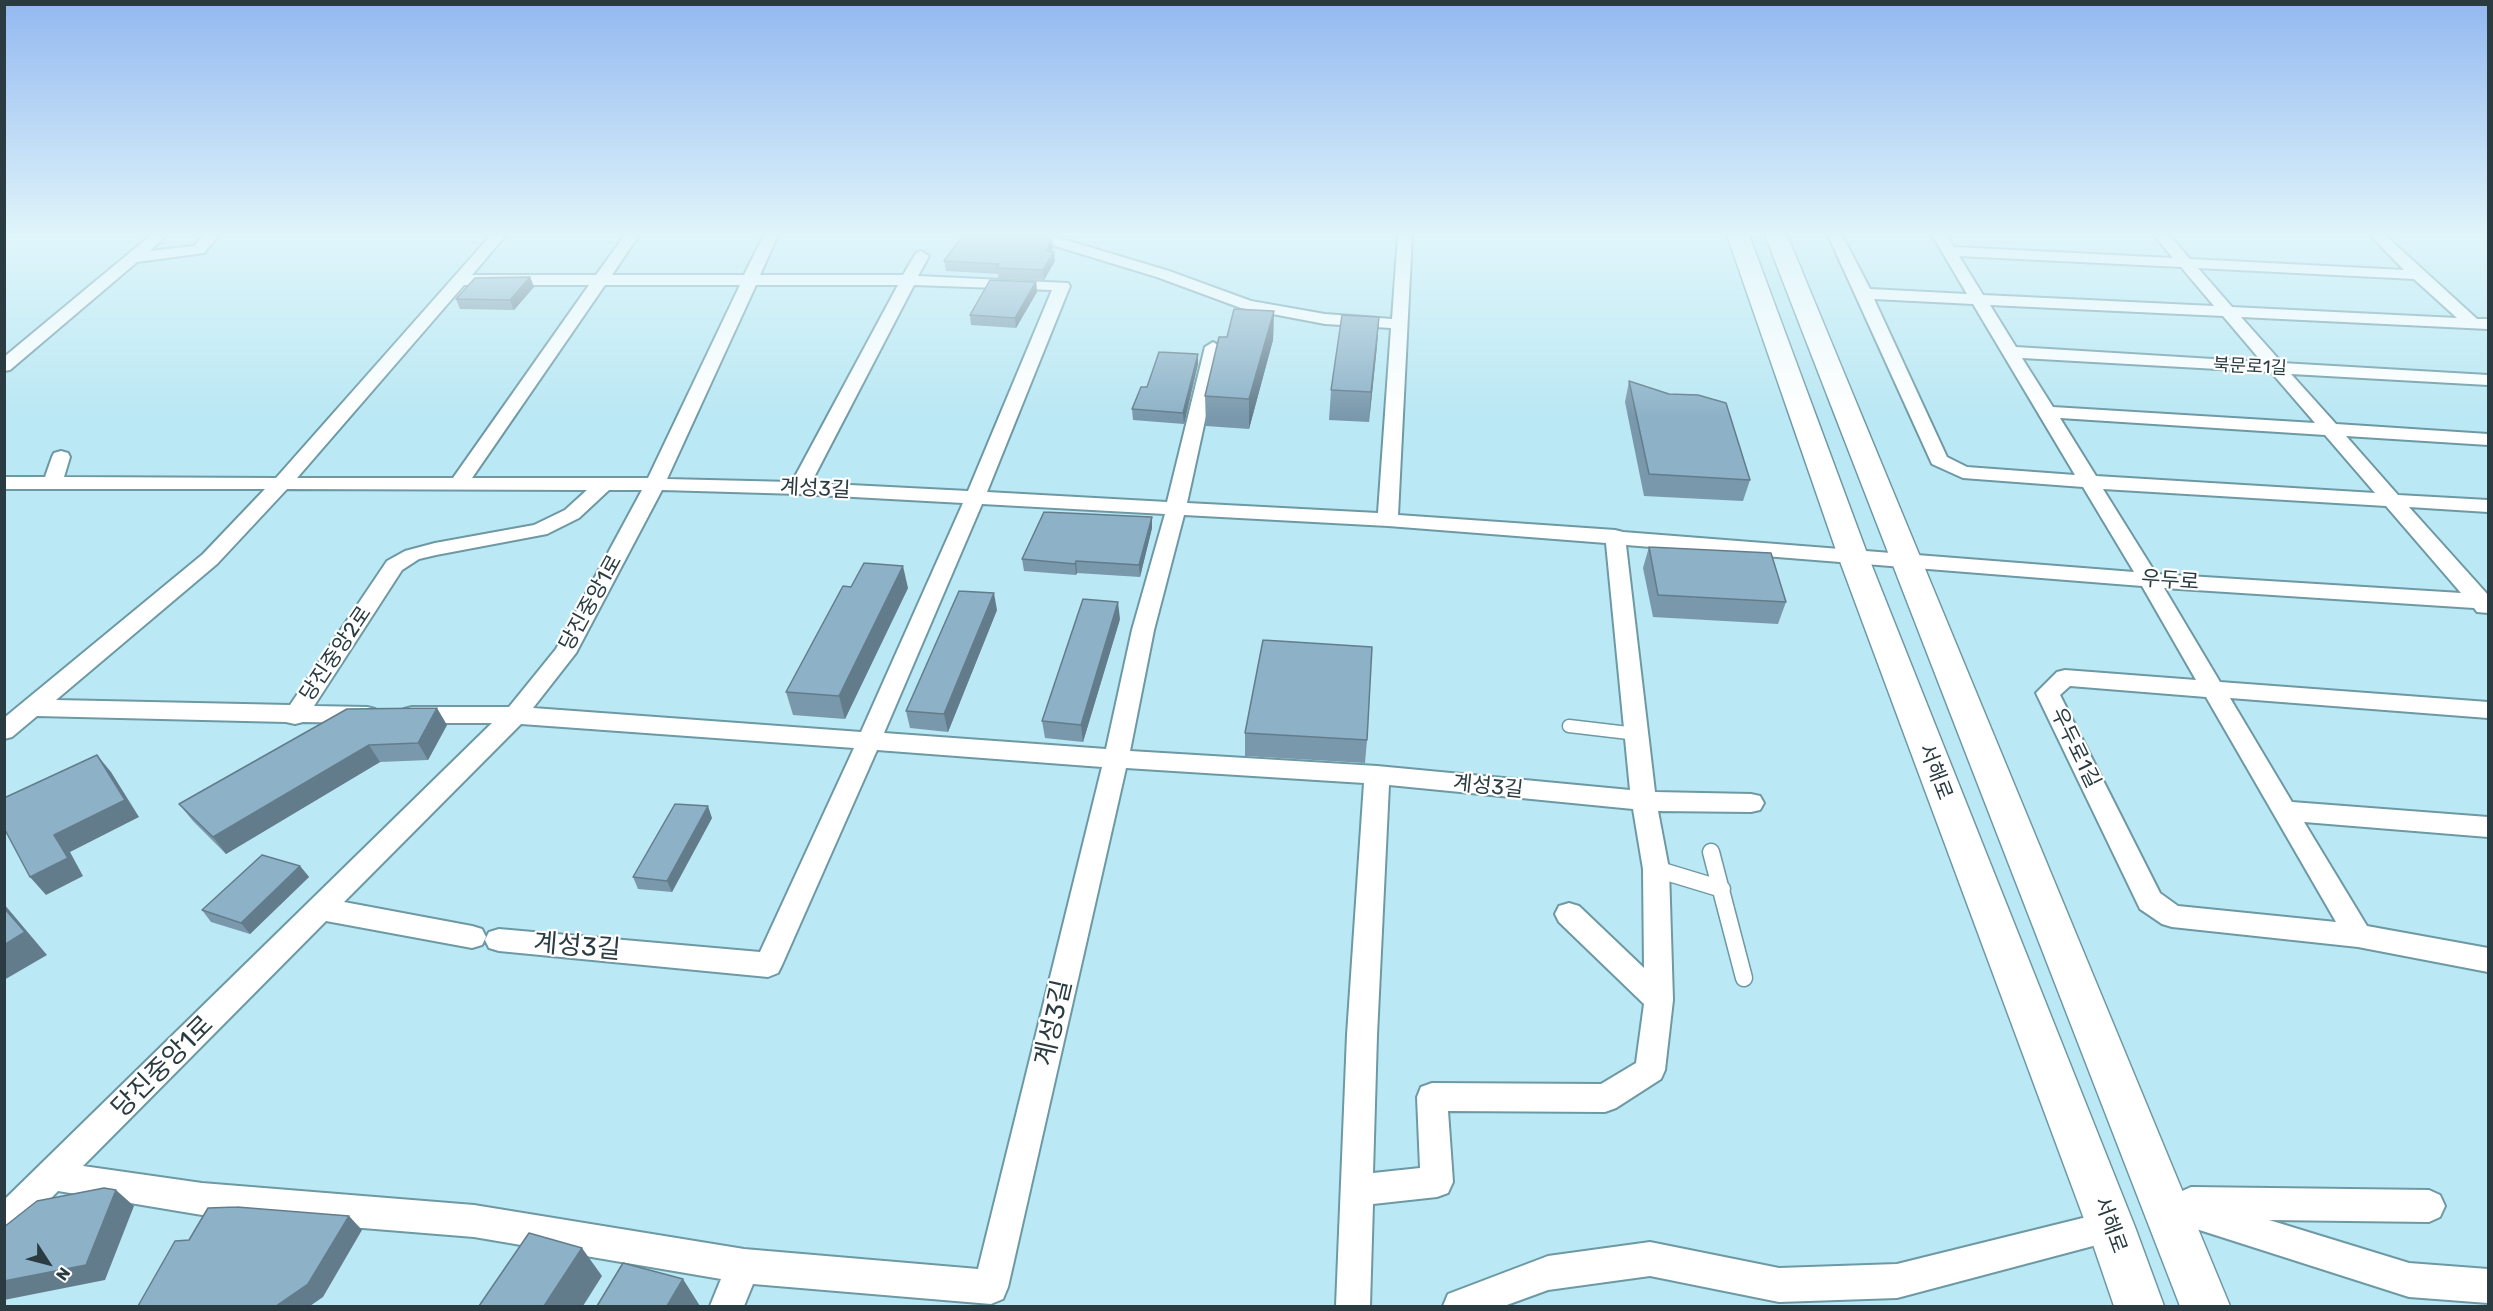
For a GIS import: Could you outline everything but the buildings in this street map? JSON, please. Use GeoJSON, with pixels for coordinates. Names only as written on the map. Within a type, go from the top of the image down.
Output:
{"type":"FeatureCollection","features":[{"type":"Feature","properties":{"kind":"main road","name":"서해로"},"geometry":{"type":"LineString","coordinates":[[1760,296],[1852,556],[2111,1227],[2139,1306]]}},
{"type":"Feature","properties":{"kind":"main road"},"geometry":{"type":"LineString","coordinates":[[1800,296],[2205,1306]]}},
{"type":"Feature","properties":{"kind":"street"},"geometry":{"type":"LineString","coordinates":[[4,366],[85,296]]}},
{"type":"Feature","properties":{"kind":"street"},"geometry":{"type":"LineString","coordinates":[[4,731],[210,559],[283,482],[446,296]]}},
{"type":"Feature","properties":{"kind":"street"},"geometry":{"type":"LineString","coordinates":[[459,483],[588,296]]}},
{"type":"Feature","properties":{"kind":"street","name":"당진중앙1로"},"geometry":{"type":"LineString","coordinates":[[4,1223],[55,1175],[515,715],[565,654],[655,484],[742,296]]}},
{"type":"Feature","properties":{"kind":"street"},"geometry":{"type":"LineString","coordinates":[[799,488],[900,296]]}},
{"type":"Feature","properties":{"kind":"street","name":"계성3길"},"geometry":{"type":"LineString","coordinates":[[499,940],[768,965],[975,497],[1058,296]]}},
{"type":"Feature","properties":{"kind":"street"},"geometry":{"type":"LineString","coordinates":[[1223,296],[1247,305],[1325,319],[1399,324]]}},
{"type":"Feature","properties":{"kind":"street"},"geometry":{"type":"LineString","coordinates":[[1388,520],[1401,296]]}},
{"type":"Feature","properties":{"kind":"street"},"geometry":{"type":"LineString","coordinates":[[1865,296],[1939,460],[1963,472],[2089,482],[2488,506]]}},
{"type":"Feature","properties":{"kind":"street"},"geometry":{"type":"LineString","coordinates":[[1926,296],[2481,324]]}},
{"type":"Feature","properties":{"kind":"street"},"geometry":{"type":"LineString","coordinates":[[2214,296],[2391,500],[2486,605]]}},
{"type":"Feature","properties":{"kind":"street"},"geometry":{"type":"LineString","coordinates":[[2445,296],[2481,324],[2488,337]]}},
{"type":"Feature","properties":{"kind":"street"},"geometry":{"type":"LineString","coordinates":[[1978,298],[2149,580],[2358,936],[2488,960]]}},
{"type":"Feature","properties":{"kind":"street","name":"계성3길"},"geometry":{"type":"LineString","coordinates":[[744,1266],[991,1287],[1116,759],[1143,630],[1167,547],[1213,347]]}},
{"type":"Feature","properties":{"kind":"street","name":"북문로1길"},"geometry":{"type":"LineString","coordinates":[[2011,352],[2488,380]]}},
{"type":"Feature","properties":{"kind":"street"},"geometry":{"type":"LineString","coordinates":[[2047,412],[2488,439]]}},
{"type":"Feature","properties":{"kind":"street"},"geometry":{"type":"LineString","coordinates":[[53,482],[61,457]]}},
{"type":"Feature","properties":{"kind":"street"},"geometry":{"type":"LineString","coordinates":[[4,483],[655,484]]}},
{"type":"Feature","properties":{"kind":"street","name":"당진중앙2로"},"geometry":{"type":"LineString","coordinates":[[32,708],[198,710],[295,716],[394,566],[412,555],[435,549],[540,530],[572,514],[604,484]]}},
{"type":"Feature","properties":{"kind":"street","name":"계성3길"},"geometry":{"type":"LineString","coordinates":[[655,484],[799,488],[1175,507],[1388,520],[1852,556]]}},
{"type":"Feature","properties":{"kind":"street"},"geometry":{"type":"LineString","coordinates":[[1359,1190],[1437,1182],[1432,1096],[1605,1098],[1650,1070],[1659,1000],[1656,869],[1644,801],[1615,537]]}},
{"type":"Feature","properties":{"kind":"street","name":"우두로"},"geometry":{"type":"LineString","coordinates":[[1852,556],[2486,605]]}},
{"type":"Feature","properties":{"kind":"street","name":"우두로1길"},"geometry":{"type":"LineString","coordinates":[[2358,936],[2172,915],[2150,901],[2048,693],[2065,678],[2488,710]]}},
{"type":"Feature","properties":{"kind":"street"},"geometry":{"type":"LineString","coordinates":[[295,716],[515,715],[869,741]]}},
{"type":"Feature","properties":{"kind":"street","name":"계성3길"},"geometry":{"type":"LineString","coordinates":[[869,741],[1377,775],[1644,801],[1751,803]]}},
{"type":"Feature","properties":{"kind":"street"},"geometry":{"type":"LineString","coordinates":[[1353,1306],[1359,1190],[1362,1035],[1377,775]]}},
{"type":"Feature","properties":{"kind":"street"},"geometry":{"type":"LineString","coordinates":[[2285,811],[2488,827]]}},
{"type":"Feature","properties":{"kind":"street"},"geometry":{"type":"LineString","coordinates":[[321,909],[472,937]]}},
{"type":"Feature","properties":{"kind":"street"},"geometry":{"type":"LineString","coordinates":[[1569,914],[1659,1000]]}},
{"type":"Feature","properties":{"kind":"street"},"geometry":{"type":"LineString","coordinates":[[55,1175],[202,1199],[474,1221],[744,1266],[727,1306]]}},
{"type":"Feature","properties":{"kind":"street"},"geometry":{"type":"LineString","coordinates":[[2165,1203],[2429,1206]]}},
{"type":"Feature","properties":{"kind":"street"},"geometry":{"type":"LineString","coordinates":[[2165,1203],[2409,1280],[2488,1286]]}},
{"type":"Feature","properties":{"kind":"street"},"geometry":{"type":"LineString","coordinates":[[1460,1306],[1548,1273],[1650,1259],[1779,1285],[1897,1281],[2111,1227]]}},
{"type":"Feature","properties":{"kind":"lane"},"geometry":{"type":"LineString","coordinates":[[1569,726],[1637,734]]}},
{"type":"Feature","properties":{"kind":"lane"},"geometry":{"type":"LineString","coordinates":[[1711,852],[1744,978]]}},
{"type":"Feature","properties":{"kind":"lane"},"geometry":{"type":"LineString","coordinates":[[1656,869],[1722,889]]}}]}
